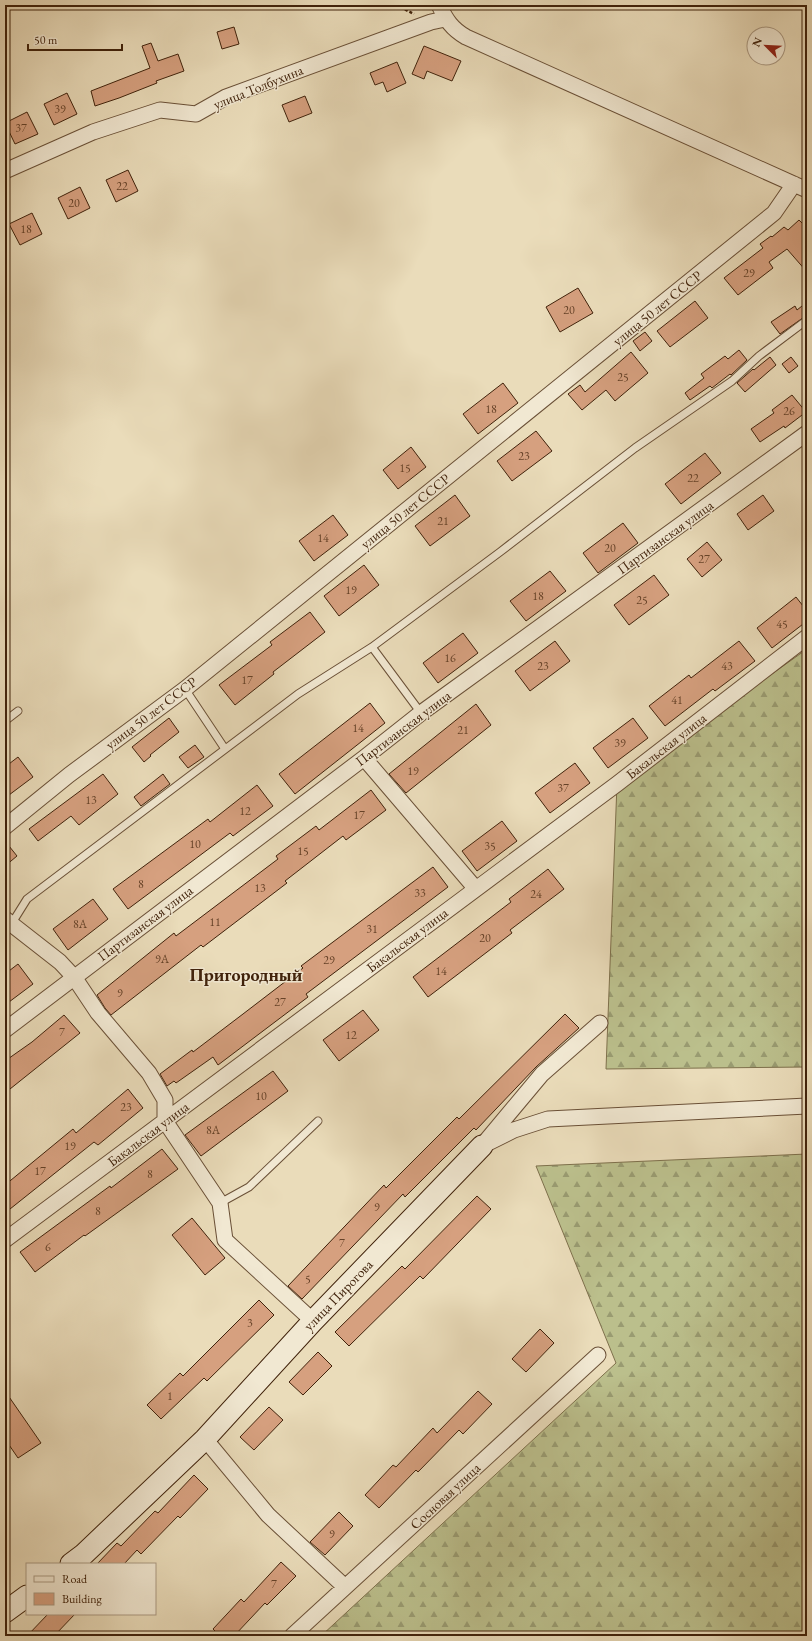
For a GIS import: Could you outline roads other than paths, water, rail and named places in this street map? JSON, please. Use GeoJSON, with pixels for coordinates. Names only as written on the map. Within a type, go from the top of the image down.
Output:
{"type":"FeatureCollection","features":[{"type":"Feature","properties":{"kind":"street","name":"улица Толбухина"},"geometry":{"type":"LineString","coordinates":[[5,171],[93,132],[160,110],[196,114],[226,97],[431,22],[442,12]]}},
{"type":"Feature","properties":{"kind":"street"},"geometry":{"type":"LineString","coordinates":[[442,12],[454,30],[466,38],[800,187]]}},
{"type":"Feature","properties":{"kind":"street","name":"улица 50 лет СССР"},"geometry":{"type":"LineString","coordinates":[[5,827],[69,774],[185,689],[774,212],[800,187]]}},
{"type":"Feature","properties":{"kind":"street","name":"Партизанская улица"},"geometry":{"type":"LineString","coordinates":[[5,1030],[364,758],[421,713],[807,434]]}},
{"type":"Feature","properties":{"kind":"street","name":"Бакальская улица"},"geometry":{"type":"LineString","coordinates":[[5,1240],[617,784],[807,637]]}},
{"type":"Feature","properties":{"kind":"street"},"geometry":{"type":"LineString","coordinates":[[364,758],[476,889]]}},
{"type":"Feature","properties":{"kind":"street"},"geometry":{"type":"LineString","coordinates":[[9,921],[60,962],[74,977],[98,1013],[149,1073],[165,1100],[165,1121],[220,1203],[225,1240],[313,1321]]}},
{"type":"Feature","properties":{"kind":"street","name":"улица Пирогова"},"geometry":{"type":"LineString","coordinates":[[72,1563],[83,1555],[205,1439],[313,1321],[482,1146],[542,1074],[600,1023]]}},
{"type":"Feature","properties":{"kind":"street"},"geometry":{"type":"LineString","coordinates":[[482,1146],[514,1130],[548,1119],[807,1106]]}},
{"type":"Feature","properties":{"kind":"street","name":"Сосновая улица"},"geometry":{"type":"LineString","coordinates":[[292,1636],[598,1355]]}},
{"type":"Feature","properties":{"kind":"street"},"geometry":{"type":"LineString","coordinates":[[205,1439],[268,1515],[345,1587]]}},
{"type":"Feature","properties":{"kind":"street"},"geometry":{"type":"LineString","coordinates":[[5,1612],[26,1597]]}},
{"type":"Feature","properties":{"kind":"lane"},"geometry":{"type":"LineString","coordinates":[[9,921],[27,899],[298,694],[372,647],[635,448],[732,382],[759,356],[807,320]]}},
{"type":"Feature","properties":{"kind":"lane"},"geometry":{"type":"LineString","coordinates":[[372,647],[421,713]]}},
{"type":"Feature","properties":{"kind":"lane"},"geometry":{"type":"LineString","coordinates":[[185,689],[225,749]]}},
{"type":"Feature","properties":{"kind":"lane"},"geometry":{"type":"LineString","coordinates":[[5,722],[18,711]]}},
{"type":"Feature","properties":{"kind":"lane"},"geometry":{"type":"LineString","coordinates":[[220,1203],[249,1187],[318,1121]]}},
{"type":"Feature","properties":{"kind":"district","name":"Пригородный"},"geometry":{"type":"Point","coordinates":[246,975]}}]}
